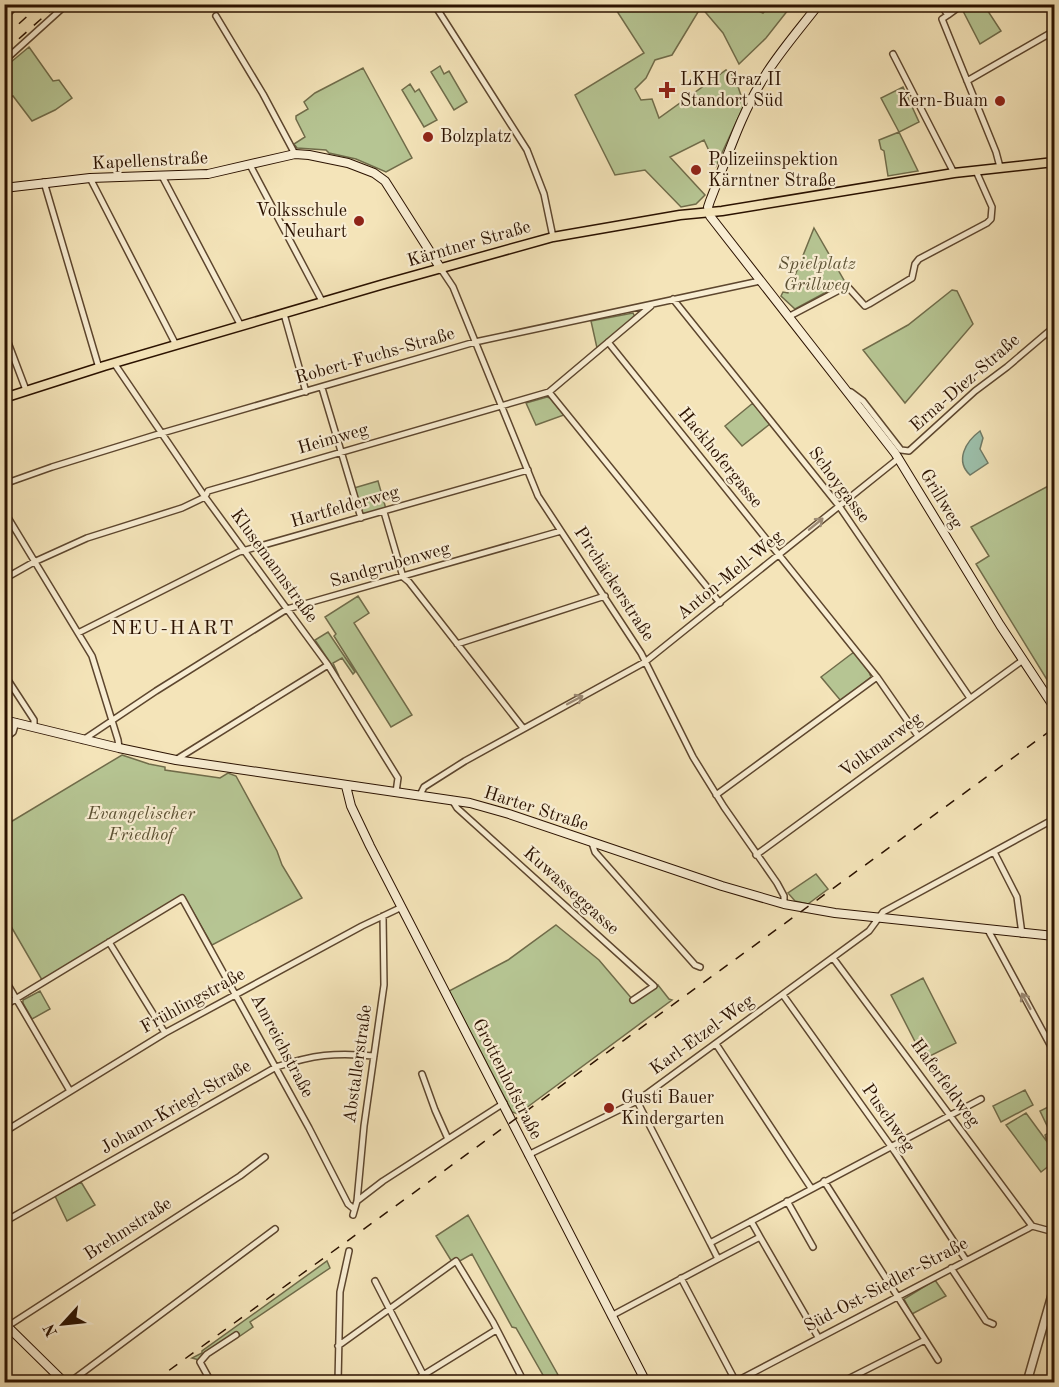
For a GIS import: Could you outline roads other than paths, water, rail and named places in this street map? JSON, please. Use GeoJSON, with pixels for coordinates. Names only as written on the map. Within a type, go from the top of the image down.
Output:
{"type":"FeatureCollection","features":[{"type":"Feature","properties":{"kind":"main road"},"geometry":{"type":"LineString","coordinates":[[709,211],[710,201],[730,149],[760,84],[819,4]]}},
{"type":"Feature","properties":{"kind":"main road","name":"Kapellenstraße"},"geometry":{"type":"LineString","coordinates":[[4,188],[90,178],[209,174],[295,154],[309,155],[348,163],[380,176],[389,186],[441,269]]}},
{"type":"Feature","properties":{"kind":"main road","name":"Kärntner Straße"},"geometry":{"type":"LineString","coordinates":[[4,398],[114,363],[553,237],[954,173],[1054,162]]}},
{"type":"Feature","properties":{"kind":"main road","name":"Grillweg"},"geometry":{"type":"LineString","coordinates":[[709,211],[710,216],[848,390],[898,458],[1054,707]]}},
{"type":"Feature","properties":{"kind":"main road","name":"Harter Straße"},"geometry":{"type":"LineString","coordinates":[[4,720],[176,760],[453,800],[509,814],[722,886],[783,903],[835,913],[1054,936]]}},
{"type":"Feature","properties":{"kind":"main road","name":"Grottenhofstraße"},"geometry":{"type":"LineString","coordinates":[[346,786],[351,806],[646,1383]]}},
{"type":"Feature","properties":{"kind":"main road"},"geometry":{"type":"LineString","coordinates":[[6,1325],[64,1383]]}},
{"type":"Feature","properties":{"kind":"street"},"geometry":{"type":"LineString","coordinates":[[4,16],[16,4]]}},
{"type":"Feature","properties":{"kind":"street"},"geometry":{"type":"LineString","coordinates":[[4,62],[67,4]]}},
{"type":"Feature","properties":{"kind":"street"},"geometry":{"type":"LineString","coordinates":[[434,4],[527,150],[544,194],[553,237]]}},
{"type":"Feature","properties":{"kind":"street"},"geometry":{"type":"LineString","coordinates":[[940,4],[948,15]]}},
{"type":"Feature","properties":{"kind":"street"},"geometry":{"type":"LineString","coordinates":[[963,4],[942,19],[1000,167]]}},
{"type":"Feature","properties":{"kind":"street"},"geometry":{"type":"LineString","coordinates":[[216,16],[263,94],[295,154]]}},
{"type":"Feature","properties":{"kind":"street"},"geometry":{"type":"LineString","coordinates":[[967,81],[1054,31]]}},
{"type":"Feature","properties":{"kind":"street"},"geometry":{"type":"LineString","coordinates":[[893,54],[954,173]]}},
{"type":"Feature","properties":{"kind":"street"},"geometry":{"type":"LineString","coordinates":[[250,165],[323,303]]}},
{"type":"Feature","properties":{"kind":"street"},"geometry":{"type":"LineString","coordinates":[[788,317],[847,286],[865,306],[912,279],[915,264],[919,259],[991,219],[993,210],[976,171]]}},
{"type":"Feature","properties":{"kind":"street"},"geometry":{"type":"LineString","coordinates":[[162,176],[241,326]]}},
{"type":"Feature","properties":{"kind":"street"},"geometry":{"type":"LineString","coordinates":[[90,178],[176,345]]}},
{"type":"Feature","properties":{"kind":"street"},"geometry":{"type":"LineString","coordinates":[[44,182],[99,368]]}},
{"type":"Feature","properties":{"kind":"street","name":"Pirchäckerstraße"},"geometry":{"type":"LineString","coordinates":[[441,269],[453,287],[538,496],[641,653],[681,735],[716,795],[784,896],[783,903]]}},
{"type":"Feature","properties":{"kind":"street","name":"Robert-Fuchs-Straße"},"geometry":{"type":"LineString","coordinates":[[4,484],[162,433],[475,342],[760,281]]}},
{"type":"Feature","properties":{"kind":"street","name":"Schoygasse"},"geometry":{"type":"LineString","coordinates":[[673,300],[839,506],[970,698]]}},
{"type":"Feature","properties":{"kind":"street","name":"Heimweg"},"geometry":{"type":"LineString","coordinates":[[4,579],[34,562],[87,538],[182,508],[205,497],[208,491],[549,392],[653,304]]}},
{"type":"Feature","properties":{"kind":"street"},"geometry":{"type":"LineString","coordinates":[[284,314],[306,392]]}},
{"type":"Feature","properties":{"kind":"street","name":"Erna-Diez-Straße"},"geometry":{"type":"LineString","coordinates":[[848,390],[863,401],[901,450],[909,451],[951,412],[1054,327]]}},
{"type":"Feature","properties":{"kind":"street"},"geometry":{"type":"LineString","coordinates":[[4,332],[26,390]]}},
{"type":"Feature","properties":{"kind":"street","name":"Hackhofergasse"},"geometry":{"type":"LineString","coordinates":[[608,342],[877,678],[918,736]]}},
{"type":"Feature","properties":{"kind":"street","name":"Klusemannstraße"},"geometry":{"type":"LineString","coordinates":[[114,363],[205,497],[328,665],[398,778],[396,792]]}},
{"type":"Feature","properties":{"kind":"street"},"geometry":{"type":"LineString","coordinates":[[322,388],[360,518]]}},
{"type":"Feature","properties":{"kind":"street"},"geometry":{"type":"LineString","coordinates":[[549,392],[720,603]]}},
{"type":"Feature","properties":{"kind":"street","name":"Anton-Mell-Weg"},"geometry":{"type":"LineString","coordinates":[[420,795],[424,787],[523,728],[645,662],[898,458]]}},
{"type":"Feature","properties":{"kind":"street","name":"Hartfelderweg"},"geometry":{"type":"LineString","coordinates":[[78,633],[239,552],[528,470]]}},
{"type":"Feature","properties":{"kind":"street"},"geometry":{"type":"LineString","coordinates":[[4,511],[92,656],[119,748]]}},
{"type":"Feature","properties":{"kind":"street"},"geometry":{"type":"LineString","coordinates":[[384,512],[403,577],[523,728]]}},
{"type":"Feature","properties":{"kind":"street","name":"Sandgrubenweg"},"geometry":{"type":"LineString","coordinates":[[83,740],[287,609],[561,531]]}},
{"type":"Feature","properties":{"kind":"street"},"geometry":{"type":"LineString","coordinates":[[457,644],[605,596]]}},
{"type":"Feature","properties":{"kind":"street","name":"Volkmarweg"},"geometry":{"type":"LineString","coordinates":[[756,855],[1023,660]]}},
{"type":"Feature","properties":{"kind":"street"},"geometry":{"type":"LineString","coordinates":[[176,760],[328,665]]}},
{"type":"Feature","properties":{"kind":"street"},"geometry":{"type":"LineString","coordinates":[[4,674],[34,720],[34,727]]}},
{"type":"Feature","properties":{"kind":"street"},"geometry":{"type":"LineString","coordinates":[[716,795],[877,678]]}},
{"type":"Feature","properties":{"kind":"street"},"geometry":{"type":"LineString","coordinates":[[4,739],[13,732],[16,722]]}},
{"type":"Feature","properties":{"kind":"street","name":"Kuwasseggasse"},"geometry":{"type":"LineString","coordinates":[[453,800],[457,808],[654,986],[633,1000]]}},
{"type":"Feature","properties":{"kind":"street","name":"Karl-Etzel-Weg"},"geometry":{"type":"LineString","coordinates":[[528,1155],[637,1101],[869,931],[883,912],[1054,819]]}},
{"type":"Feature","properties":{"kind":"street"},"geometry":{"type":"LineString","coordinates":[[592,843],[595,852],[695,965],[700,967]]}},
{"type":"Feature","properties":{"kind":"street"},"geometry":{"type":"LineString","coordinates":[[994,852],[1017,897],[1022,934]]}},
{"type":"Feature","properties":{"kind":"street","name":"Amreichstraße"},"geometry":{"type":"LineString","coordinates":[[109,942],[182,898],[354,1212]]}},
{"type":"Feature","properties":{"kind":"street","name":"Frühlingstraße"},"geometry":{"type":"LineString","coordinates":[[4,1132],[165,1034],[402,907]]}},
{"type":"Feature","properties":{"kind":"street","name":"Abstallerstraße"},"geometry":{"type":"LineString","coordinates":[[354,1212],[384,985],[383,916]]}},
{"type":"Feature","properties":{"kind":"street"},"geometry":{"type":"LineString","coordinates":[[988,930],[1054,1052]]}},
{"type":"Feature","properties":{"kind":"street"},"geometry":{"type":"LineString","coordinates":[[4,1006],[109,942],[165,1034]]}},
{"type":"Feature","properties":{"kind":"street","name":"Haferfeldweg"},"geometry":{"type":"LineString","coordinates":[[833,958],[1032,1227]]}},
{"type":"Feature","properties":{"kind":"street"},"geometry":{"type":"LineString","coordinates":[[4,978],[70,1091]]}},
{"type":"Feature","properties":{"kind":"street","name":"Puschweg"},"geometry":{"type":"LineString","coordinates":[[783,995],[891,1147],[966,1260]]}},
{"type":"Feature","properties":{"kind":"street"},"geometry":{"type":"LineString","coordinates":[[716,1044],[811,1188]]}},
{"type":"Feature","properties":{"kind":"street","name":"Johann-Kriegl-Straße"},"geometry":{"type":"LineString","coordinates":[[4,1222],[276,1067],[310,1056],[343,1052],[374,1056]]}},
{"type":"Feature","properties":{"kind":"street"},"geometry":{"type":"LineString","coordinates":[[422,1074],[448,1139]]}},
{"type":"Feature","properties":{"kind":"street"},"geometry":{"type":"LineString","coordinates":[[710,1243],[981,1099]]}},
{"type":"Feature","properties":{"kind":"street"},"geometry":{"type":"LineString","coordinates":[[637,1101],[718,1258]]}},
{"type":"Feature","properties":{"kind":"street"},"geometry":{"type":"LineString","coordinates":[[357,1201],[383,1181],[504,1103]]}},
{"type":"Feature","properties":{"kind":"street","name":"Brehmstraße"},"geometry":{"type":"LineString","coordinates":[[6,1325],[251,1169],[265,1157]]}},
{"type":"Feature","properties":{"kind":"street"},"geometry":{"type":"LineString","coordinates":[[824,1181],[938,1360]]}},
{"type":"Feature","properties":{"kind":"street"},"geometry":{"type":"LineString","coordinates":[[787,1201],[813,1247]]}},
{"type":"Feature","properties":{"kind":"street"},"geometry":{"type":"LineString","coordinates":[[751,1221],[818,1337]]}},
{"type":"Feature","properties":{"kind":"street"},"geometry":{"type":"LineString","coordinates":[[1032,1227],[1054,1232]]}},
{"type":"Feature","properties":{"kind":"street","name":"Süd-Ost-Siedler-Straße"},"geometry":{"type":"LineString","coordinates":[[736,1382],[818,1337],[1032,1227]]}},
{"type":"Feature","properties":{"kind":"street"},"geometry":{"type":"LineString","coordinates":[[70,1383],[275,1229]]}},
{"type":"Feature","properties":{"kind":"street"},"geometry":{"type":"LineString","coordinates":[[611,1316],[760,1237]]}},
{"type":"Feature","properties":{"kind":"street"},"geometry":{"type":"LineString","coordinates":[[338,1383],[340,1292],[349,1251]]}},
{"type":"Feature","properties":{"kind":"street"},"geometry":{"type":"LineString","coordinates":[[338,1346],[456,1261],[524,1383]]}},
{"type":"Feature","properties":{"kind":"street"},"geometry":{"type":"LineString","coordinates":[[951,1268],[986,1321],[993,1324]]}},
{"type":"Feature","properties":{"kind":"street"},"geometry":{"type":"LineString","coordinates":[[681,1278],[736,1382]]}},
{"type":"Feature","properties":{"kind":"street"},"geometry":{"type":"LineString","coordinates":[[375,1281],[427,1383]]}},
{"type":"Feature","properties":{"kind":"street"},"geometry":{"type":"LineString","coordinates":[[1027,1383],[1054,1288]]}},
{"type":"Feature","properties":{"kind":"street"},"geometry":{"type":"LineString","coordinates":[[412,1383],[496,1330]]}},
{"type":"Feature","properties":{"kind":"street"},"geometry":{"type":"LineString","coordinates":[[211,1383],[200,1362],[203,1357],[236,1335]]}},
{"type":"Feature","properties":{"kind":"street"},"geometry":{"type":"LineString","coordinates":[[842,1383],[925,1340]]}},
{"type":"Feature","properties":{"kind":"street"},"geometry":{"type":"LineString","coordinates":[[1049,1383],[1054,1378]]}},
{"type":"Feature","properties":{"kind":"railway"},"geometry":{"type":"LineString","coordinates":[[4,37],[41,4]]}},
{"type":"Feature","properties":{"kind":"railway"},"geometry":{"type":"LineString","coordinates":[[4,52],[58,4]]}},
{"type":"Feature","properties":{"kind":"railway"},"geometry":{"type":"LineString","coordinates":[[153,1382],[1054,728]]}},
{"type":"Feature","properties":{"kind":"place","name":"LKH Graz II Standort Süd"},"geometry":{"type":"Point","coordinates":[667,90]}},
{"type":"Feature","properties":{"kind":"place","name":"Kern-Buam"},"geometry":{"type":"Point","coordinates":[1000,101]}},
{"type":"Feature","properties":{"kind":"place","name":"Bolzplatz"},"geometry":{"type":"Point","coordinates":[428,137]}},
{"type":"Feature","properties":{"kind":"place","name":"Polizeiinspektion Kärntner Straße"},"geometry":{"type":"Point","coordinates":[696,170]}},
{"type":"Feature","properties":{"kind":"place","name":"Volksschule Neuhart"},"geometry":{"type":"Point","coordinates":[359,221]}},
{"type":"Feature","properties":{"kind":"place","name":"Gusti Bauer Kindergarten"},"geometry":{"type":"Point","coordinates":[609,1108]}},
{"type":"Feature","properties":{"kind":"district","name":"NEU-HART"},"geometry":{"type":"Point","coordinates":[173,629]}},
{"type":"Feature","properties":{"kind":"park label","name":"Spielplatz Grillweg"},"geometry":{"type":"Point","coordinates":[817,274]}},
{"type":"Feature","properties":{"kind":"park label","name":"Evangelischer Friedhof"},"geometry":{"type":"Point","coordinates":[141,824]}}]}
